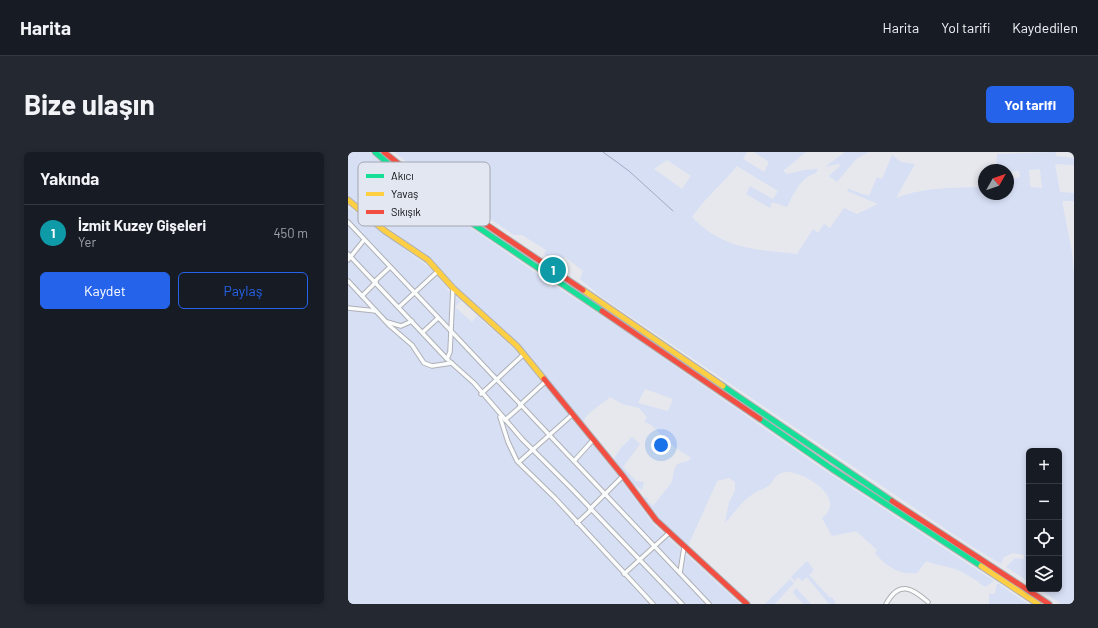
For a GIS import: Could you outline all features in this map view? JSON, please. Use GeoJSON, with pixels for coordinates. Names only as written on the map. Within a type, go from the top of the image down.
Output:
{"type":"FeatureCollection","features":[{"type":"Feature","properties":{"kind":"main road"},"geometry":{"type":"LineString","coordinates":[[376,152],[387,162]]}},
{"type":"Feature","properties":{"kind":"main road"},"geometry":{"type":"LineString","coordinates":[[384,152],[396,162]]}},
{"type":"Feature","properties":{"kind":"main road"},"geometry":{"type":"LineString","coordinates":[[348,200],[358,208]]}},
{"type":"Feature","properties":{"kind":"main road"},"geometry":{"type":"LineString","coordinates":[[348,204],[358,212]]}},
{"type":"Feature","properties":{"kind":"main road"},"geometry":{"type":"LineString","coordinates":[[377,226],[438,272]]}},
{"type":"Feature","properties":{"kind":"main road"},"geometry":{"type":"LineString","coordinates":[[379,226],[428,260],[453,290],[523,355],[668,534],[742,604]]}},
{"type":"Feature","properties":{"kind":"main road"},"geometry":{"type":"LineString","coordinates":[[476,226],[682,365],[832,469],[1038,604]]}},
{"type":"Feature","properties":{"kind":"main road"},"geometry":{"type":"LineString","coordinates":[[488,226],[836,464],[1049,604]]}},
{"type":"Feature","properties":{"kind":"main road"},"geometry":{"type":"LineString","coordinates":[[683,548],[747,604]]}},
{"type":"Feature","properties":{"kind":"street"},"geometry":{"type":"LineString","coordinates":[[348,222],[496,380],[710,604]]}},
{"type":"Feature","properties":{"kind":"street"},"geometry":{"type":"LineString","coordinates":[[364,240],[349,257],[375,282],[447,359],[474,383],[481,394],[505,420],[638,560],[682,604]]}},
{"type":"Feature","properties":{"kind":"street"},"geometry":{"type":"LineString","coordinates":[[362,296],[390,267]]}},
{"type":"Feature","properties":{"kind":"street"},"geometry":{"type":"LineString","coordinates":[[399,307],[438,272]]}},
{"type":"Feature","properties":{"kind":"street"},"geometry":{"type":"LineString","coordinates":[[348,281],[386,322],[412,345],[424,364],[432,366],[452,363]]}},
{"type":"Feature","properties":{"kind":"street"},"geometry":{"type":"LineString","coordinates":[[447,359],[450,352],[453,290]]}},
{"type":"Feature","properties":{"kind":"street"},"geometry":{"type":"LineString","coordinates":[[348,308],[376,311]]}},
{"type":"Feature","properties":{"kind":"street"},"geometry":{"type":"LineString","coordinates":[[423,332],[438,318]]}},
{"type":"Feature","properties":{"kind":"street"},"geometry":{"type":"LineString","coordinates":[[386,322],[401,326],[412,321]]}},
{"type":"Feature","properties":{"kind":"street"},"geometry":{"type":"LineString","coordinates":[[481,394],[523,355]]}},
{"type":"Feature","properties":{"kind":"street"},"geometry":{"type":"LineString","coordinates":[[505,420],[545,382]]}},
{"type":"Feature","properties":{"kind":"street"},"geometry":{"type":"LineString","coordinates":[[500,414],[508,442],[519,462],[653,604]]}},
{"type":"Feature","properties":{"kind":"street"},"geometry":{"type":"LineString","coordinates":[[519,462],[572,415]]}},
{"type":"Feature","properties":{"kind":"street"},"geometry":{"type":"LineString","coordinates":[[574,461],[593,441]]}},
{"type":"Feature","properties":{"kind":"street"},"geometry":{"type":"LineString","coordinates":[[578,523],[622,477]]}},
{"type":"Feature","properties":{"kind":"street"},"geometry":{"type":"LineString","coordinates":[[624,574],[668,534]]}},
{"type":"Feature","properties":{"kind":"street"},"geometry":{"type":"LineString","coordinates":[[680,573],[683,548]]}},
{"type":"Feature","properties":{"kind":"street"},"geometry":{"type":"LineString","coordinates":[[886,604],[895,592],[903,588],[917,592],[928,602]]}},
{"type":"Feature","properties":{"kind":"shaded area"},"geometry":{"type":"Polygon","coordinates":[[[348,152],[369,152],[380,162],[358,162],[358,205],[348,197],[348,152]]]}},
{"type":"Feature","properties":{"kind":"shaded area"},"geometry":{"type":"Polygon","coordinates":[[[394,152],[747,152],[743,159],[764,172],[769,162],[754,152],[806,152],[783,171],[787,174],[804,170],[818,169],[816,173],[806,178],[802,182],[795,191],[787,207],[772,202],[770,208],[746,194],[750,186],[773,199],[778,191],[737,166],[692,217],[703,228],[728,242],[754,249],[797,254],[813,229],[818,233],[824,224],[830,228],[844,208],[857,214],[878,204],[847,191],[848,189],[869,196],[877,177],[882,179],[892,155],[901,162],[915,164],[896,198],[906,194],[928,190],[978,187],[978,200],[1014,200],[1014,179],[1020,176],[1019,171],[1014,171],[1014,164],[996,164],[997,154],[1056,152],[1056,156],[1074,158],[1074,165],[1055,164],[1060,192],[1074,193],[1074,201],[1062,201],[1072,252],[1074,274],[1074,604],[1061,604],[1043,592],[1062,592],[1062,448],[1026,448],[1026,580],[1006,567],[1015,558],[1024,559],[1024,555],[1013,553],[1004,557],[1001,564],[968,544],[603,298],[580,279],[583,271],[565,257],[556,263],[544,254],[546,250],[522,235],[514,235],[490,219],[490,162],[407,162],[394,152]],[[667,160],[654,169],[682,189],[691,176],[667,160]],[[1040,169],[1029,170],[1030,187],[1042,188],[1040,169]]]}},
{"type":"Feature","properties":{"kind":"shaded area"},"geometry":{"type":"Polygon","coordinates":[[[845,152],[869,152],[856,159],[837,182],[829,176],[841,165],[838,164],[825,167],[845,152]]]}},
{"type":"Feature","properties":{"kind":"shaded area"},"geometry":{"type":"Polygon","coordinates":[[[350,208],[358,214],[358,226],[374,226],[434,271],[448,290],[461,301],[455,307],[472,322],[477,316],[514,349],[621,480],[654,525],[740,604],[348,604],[348,210],[350,208]]]}},
{"type":"Feature","properties":{"kind":"shaded area"},"geometry":{"type":"Polygon","coordinates":[[[386,226],[468,226],[546,280],[546,284],[551,288],[554,285],[620,328],[821,468],[994,581],[985,587],[960,571],[926,561],[917,573],[905,573],[894,569],[875,553],[877,550],[856,531],[832,536],[822,518],[829,510],[830,502],[827,494],[811,480],[793,473],[785,472],[779,474],[767,487],[745,500],[725,523],[729,502],[735,491],[735,482],[729,478],[717,481],[688,546],[655,515],[642,497],[648,498],[647,501],[653,506],[672,482],[674,470],[677,464],[688,461],[691,458],[673,446],[650,424],[644,422],[647,417],[639,408],[622,404],[610,397],[592,411],[583,422],[522,348],[455,286],[430,259],[386,226]],[[645,389],[638,403],[668,411],[673,399],[645,389]]]}},
{"type":"Feature","properties":{"kind":"shaded area"},"geometry":{"type":"Polygon","coordinates":[[[632,437],[640,444],[623,467],[636,481],[644,482],[642,490],[632,484],[613,460],[621,448],[632,437]]]}},
{"type":"Feature","properties":{"kind":"shaded area"},"geometry":{"type":"Polygon","coordinates":[[[807,561],[814,570],[809,575],[830,598],[832,597],[836,604],[829,604],[807,577],[802,581],[798,577],[795,581],[791,577],[807,561]]]}},
{"type":"Feature","properties":{"kind":"shaded area"},"geometry":{"type":"Polygon","coordinates":[[[790,579],[794,583],[775,604],[765,604],[790,579]]]}},
{"type":"Feature","properties":{"kind":"shaded area"},"geometry":{"type":"Polygon","coordinates":[[[997,583],[1028,604],[989,604],[989,594],[995,594],[997,583]]]}},
{"type":"Feature","properties":{"kind":"shaded area"},"geometry":{"type":"Polygon","coordinates":[[[796,588],[811,604],[803,604],[793,593],[796,588]]]}},
{"type":"Feature","properties":{"kind":"waterway"},"geometry":{"type":"LineString","coordinates":[[603,152],[629,171],[673,211]]}},
{"type":"Feature","properties":{"kind":"traffic: fast"},"geometry":{"type":"LineString","coordinates":[[375,152],[387,162]]}},
{"type":"Feature","properties":{"kind":"traffic: fast"},"geometry":{"type":"LineString","coordinates":[[476,226],[602,311]]}},
{"type":"Feature","properties":{"kind":"traffic: fast"},"geometry":{"type":"LineString","coordinates":[[723,386],[892,501]]}},
{"type":"Feature","properties":{"kind":"traffic: fast"},"geometry":{"type":"LineString","coordinates":[[760,419],[832,469],[981,566]]}},
{"type":"Feature","properties":{"kind":"traffic: slow"},"geometry":{"type":"LineString","coordinates":[[348,200],[358,208]]}},
{"type":"Feature","properties":{"kind":"traffic: slow"},"geometry":{"type":"LineString","coordinates":[[379,226],[428,260],[453,288],[517,346],[544,379]]}},
{"type":"Feature","properties":{"kind":"traffic: slow"},"geometry":{"type":"LineString","coordinates":[[583,290],[723,386]]}},
{"type":"Feature","properties":{"kind":"traffic: slow"},"geometry":{"type":"LineString","coordinates":[[981,566],[1038,604]]}},
{"type":"Feature","properties":{"kind":"traffic: jam"},"geometry":{"type":"LineString","coordinates":[[384,152],[396,162]]}},
{"type":"Feature","properties":{"kind":"traffic: jam"},"geometry":{"type":"LineString","coordinates":[[488,226],[583,290]]}},
{"type":"Feature","properties":{"kind":"traffic: jam"},"geometry":{"type":"LineString","coordinates":[[602,311],[760,419]]}},
{"type":"Feature","properties":{"kind":"traffic: jam"},"geometry":{"type":"LineString","coordinates":[[544,379],[623,476],[656,520],[747,604]]}},
{"type":"Feature","properties":{"kind":"traffic: jam"},"geometry":{"type":"LineString","coordinates":[[892,501],[1049,604]]}},
{"type":"Feature","properties":{"kind":"place","name":"İzmit Kuzey Gişeleri"},"geometry":{"type":"Point","coordinates":[553,270]}}]}
